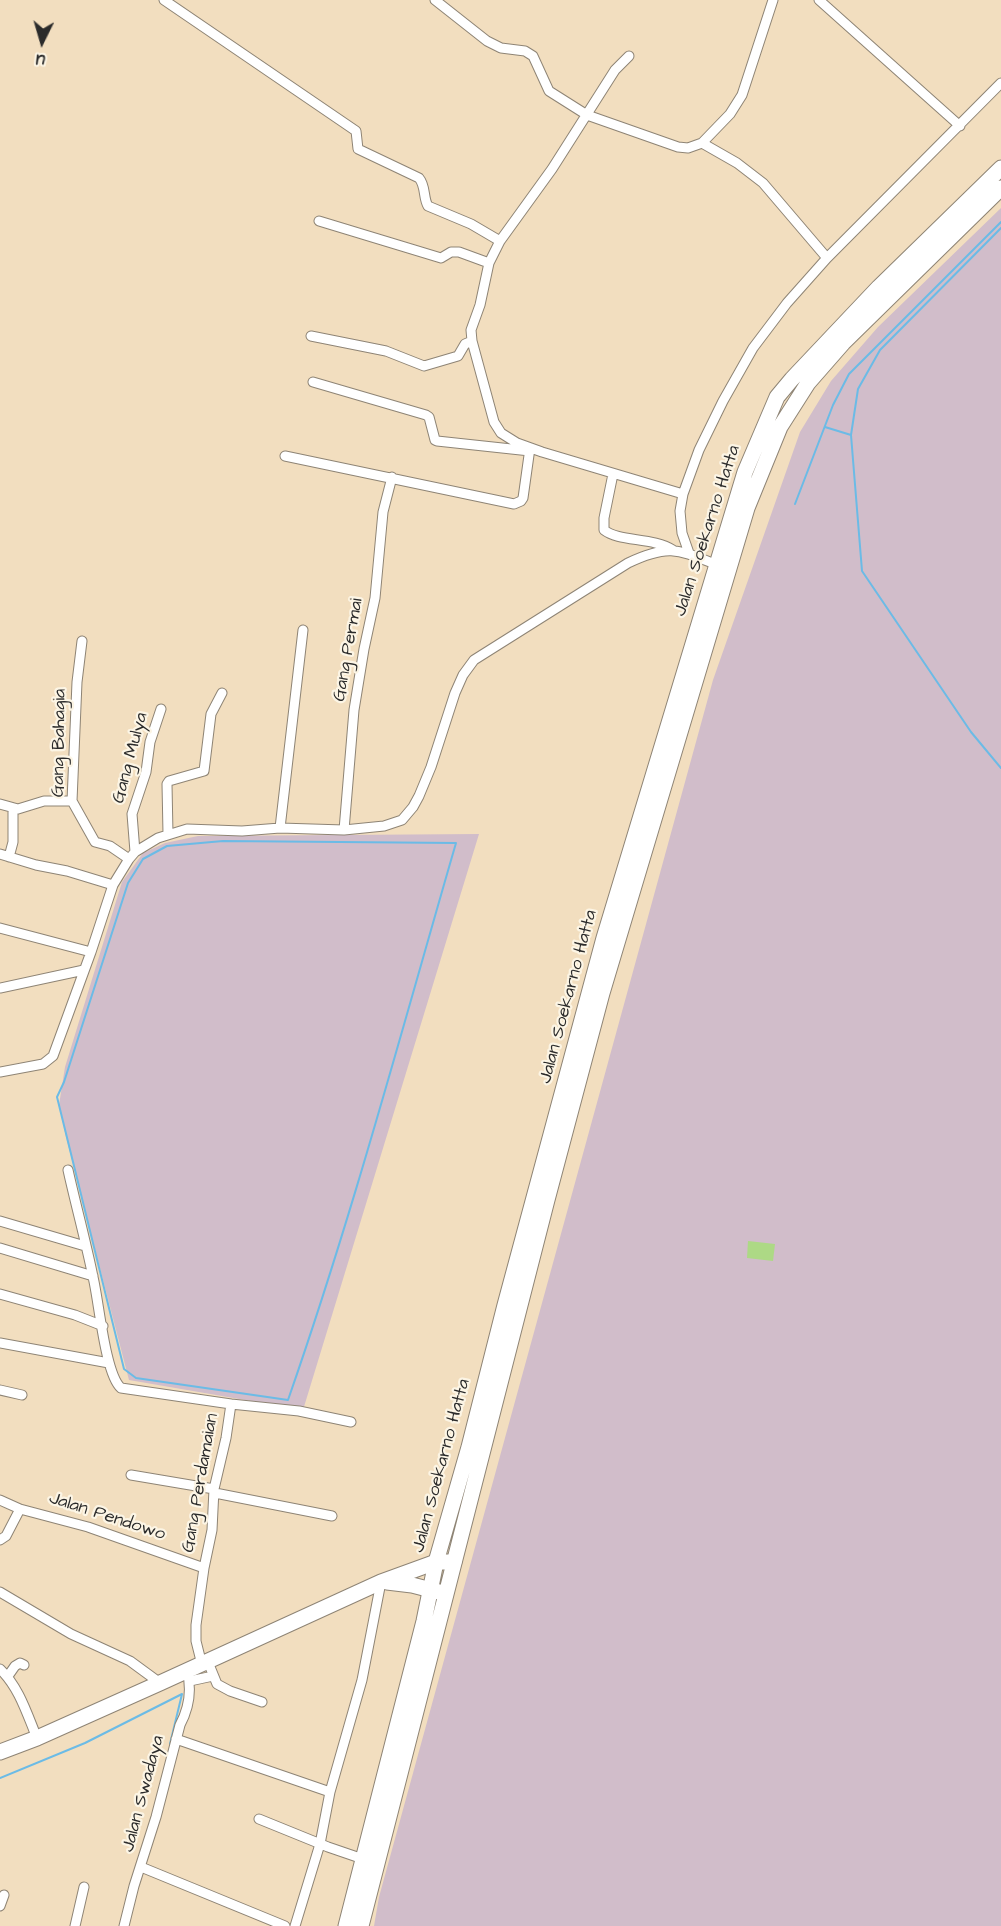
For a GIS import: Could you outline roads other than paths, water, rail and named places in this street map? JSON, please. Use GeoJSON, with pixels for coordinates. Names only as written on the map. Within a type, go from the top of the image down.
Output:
{"type":"FeatureCollection","features":[{"type":"Feature","properties":{"kind":"main road","name":"Jalan Soekarno Hatta"},"geometry":{"type":"LineString","coordinates":[[361,1926],[550,1188],[602,993],[723,567],[745,472],[777,398],[829,338],[1001,168]]}},
{"type":"Feature","properties":{"kind":"main road","name":"Jalan Soekarno Hatta"},"geometry":{"type":"LineString","coordinates":[[346,1926],[416,1653],[436,1562],[469,1447],[604,938],[723,567],[780,427],[808,382],[843,343],[1001,188]]}},
{"type":"Feature","properties":{"kind":"main road"},"geometry":{"type":"LineString","coordinates":[[0,1752],[160,1683],[189,1676],[208,1668],[382,1582],[436,1562],[454,1562]]}},
{"type":"Feature","properties":{"kind":"main road"},"geometry":{"type":"LineString","coordinates":[[382,1582],[446,1593]]}},
{"type":"Feature","properties":{"kind":"street"},"geometry":{"type":"LineString","coordinates":[[164,0],[356,131],[358,149],[419,178],[428,206],[471,224],[500,241]]}},
{"type":"Feature","properties":{"kind":"street"},"geometry":{"type":"LineString","coordinates":[[435,0],[487,41],[501,48],[525,51],[533,56],[549,91],[587,115],[678,147],[688,148],[702,143],[730,114],[741,95],[773,0]]}},
{"type":"Feature","properties":{"kind":"street"},"geometry":{"type":"LineString","coordinates":[[819,0],[960,126]]}},
{"type":"Feature","properties":{"kind":"street"},"geometry":{"type":"LineString","coordinates":[[530,450],[501,434],[497,428],[472,341],[471,330],[480,305],[489,264],[500,241],[552,169],[615,70],[629,56]]}},
{"type":"Feature","properties":{"kind":"street"},"geometry":{"type":"LineString","coordinates":[[689,553],[682,533],[680,511],[683,495],[699,450],[753,348],[787,303],[827,258],[1001,83]]}},
{"type":"Feature","properties":{"kind":"street"},"geometry":{"type":"LineString","coordinates":[[702,143],[737,163],[763,183],[827,258]]}},
{"type":"Feature","properties":{"kind":"street"},"geometry":{"type":"LineString","coordinates":[[319,221],[441,258],[454,251],[489,264]]}},
{"type":"Feature","properties":{"kind":"street"},"geometry":{"type":"LineString","coordinates":[[311,336],[386,351],[424,366],[458,356],[465,344],[472,341]]}},
{"type":"Feature","properties":{"kind":"street"},"geometry":{"type":"LineString","coordinates":[[313,382],[426,415],[429,417],[437,441],[530,450],[683,495]]}},
{"type":"Feature","properties":{"kind":"street"},"geometry":{"type":"LineString","coordinates":[[285,456],[518,503],[523,498],[530,450]]}},
{"type":"Feature","properties":{"kind":"street"},"geometry":{"type":"LineString","coordinates":[[613,474],[604,518],[604,530],[613,534],[665,544],[673,550]]}},
{"type":"Feature","properties":{"kind":"street","name":"Gang Permai"},"geometry":{"type":"LineString","coordinates":[[344,830],[354,710],[375,598],[383,512],[392,477]]}},
{"type":"Feature","properties":{"kind":"street"},"geometry":{"type":"LineString","coordinates":[[0,1072],[43,1064],[50,1060],[91,952],[113,885],[132,855],[142,846],[168,834],[187,829],[344,830],[396,823],[407,816],[419,796],[455,693],[463,675],[474,660],[628,562],[651,553],[673,550],[689,553],[723,567]]}},
{"type":"Feature","properties":{"kind":"street"},"geometry":{"type":"LineString","coordinates":[[280,828],[303,630]]}},
{"type":"Feature","properties":{"kind":"street","name":"Gang Bahagia"},"geometry":{"type":"LineString","coordinates":[[82,641],[77,682],[72,801],[95,842],[132,855]]}},
{"type":"Feature","properties":{"kind":"street"},"geometry":{"type":"LineString","coordinates":[[168,834],[166,786],[169,781],[204,771],[211,714],[222,693]]}},
{"type":"Feature","properties":{"kind":"street","name":"Gang Mulya"},"geometry":{"type":"LineString","coordinates":[[132,855],[132,814],[146,772],[150,742],[161,709]]}},
{"type":"Feature","properties":{"kind":"street"},"geometry":{"type":"LineString","coordinates":[[0,804],[13,809],[44,801],[72,801]]}},
{"type":"Feature","properties":{"kind":"street"},"geometry":{"type":"LineString","coordinates":[[13,809],[13,842],[4,855],[36,865],[73,872],[113,885]]}},
{"type":"Feature","properties":{"kind":"street"},"geometry":{"type":"LineString","coordinates":[[0,928],[91,952]]}},
{"type":"Feature","properties":{"kind":"street"},"geometry":{"type":"LineString","coordinates":[[0,988],[84,970]]}},
{"type":"Feature","properties":{"kind":"street"},"geometry":{"type":"LineString","coordinates":[[68,1170],[93,1276],[109,1363],[117,1384],[121,1388],[299,1411],[351,1422]]}},
{"type":"Feature","properties":{"kind":"street"},"geometry":{"type":"LineString","coordinates":[[0,1221],[85,1246]]}},
{"type":"Feature","properties":{"kind":"street"},"geometry":{"type":"LineString","coordinates":[[0,1248],[93,1276]]}},
{"type":"Feature","properties":{"kind":"street"},"geometry":{"type":"LineString","coordinates":[[0,1294],[75,1315],[102,1326]]}},
{"type":"Feature","properties":{"kind":"street"},"geometry":{"type":"LineString","coordinates":[[0,1343],[109,1363]]}},
{"type":"Feature","properties":{"kind":"street"},"geometry":{"type":"LineString","coordinates":[[0,1390],[22,1395]]}},
{"type":"Feature","properties":{"kind":"street","name":"Gang Perdamaian"},"geometry":{"type":"LineString","coordinates":[[208,1668],[196,1641],[204,1568],[212,1530],[215,1491],[231,1404]]}},
{"type":"Feature","properties":{"kind":"street"},"geometry":{"type":"LineString","coordinates":[[131,1475],[332,1516]]}},
{"type":"Feature","properties":{"kind":"street","name":"Jalan Pendowo"},"geometry":{"type":"LineString","coordinates":[[0,1500],[20,1509],[88,1527],[204,1568]]}},
{"type":"Feature","properties":{"kind":"street"},"geometry":{"type":"LineString","coordinates":[[0,1540],[6,1536],[20,1509]]}},
{"type":"Feature","properties":{"kind":"street"},"geometry":{"type":"LineString","coordinates":[[295,1926],[320,1844],[330,1792],[362,1680],[382,1582]]}},
{"type":"Feature","properties":{"kind":"street"},"geometry":{"type":"LineString","coordinates":[[0,1592],[71,1634],[130,1661],[160,1683]]}},
{"type":"Feature","properties":{"kind":"street"},"geometry":{"type":"LineString","coordinates":[[8,1676],[15,1666],[20,1663],[24,1665]]}},
{"type":"Feature","properties":{"kind":"street"},"geometry":{"type":"LineString","coordinates":[[208,1668],[217,1684],[222,1688],[262,1702]]}},
{"type":"Feature","properties":{"kind":"street"},"geometry":{"type":"LineString","coordinates":[[0,1669],[8,1676],[18,1694],[37,1738]]}},
{"type":"Feature","properties":{"kind":"street","name":"Jalan Swadaya"},"geometry":{"type":"LineString","coordinates":[[124,1926],[180,1725],[187,1712],[189,1676]]}},
{"type":"Feature","properties":{"kind":"street"},"geometry":{"type":"LineString","coordinates":[[176,1739],[330,1792]]}},
{"type":"Feature","properties":{"kind":"street"},"geometry":{"type":"LineString","coordinates":[[259,1819],[363,1859]]}},
{"type":"Feature","properties":{"kind":"street"},"geometry":{"type":"LineString","coordinates":[[141,1867],[285,1926]]}},
{"type":"Feature","properties":{"kind":"street"},"geometry":{"type":"LineString","coordinates":[[75,1926],[84,1887]]}},
{"type":"Feature","properties":{"kind":"street"},"geometry":{"type":"LineString","coordinates":[[0,1906],[4,1895]]}},
{"type":"Feature","properties":{"kind":"waterway"},"geometry":{"type":"LineString","coordinates":[[795,504],[833,405],[849,374],[1001,222]]}},
{"type":"Feature","properties":{"kind":"waterway"},"geometry":{"type":"LineString","coordinates":[[1001,228],[880,350],[858,389],[851,435],[862,571],[971,732],[1001,768]]}},
{"type":"Feature","properties":{"kind":"waterway"},"geometry":{"type":"LineString","coordinates":[[825,427],[851,435]]}},
{"type":"Feature","properties":{"kind":"waterway"},"geometry":{"type":"LineString","coordinates":[[223,841],[456,843],[334,1262],[288,1400],[136,1378],[124,1369],[57,1097],[64,1082],[128,883],[143,859],[167,846],[223,841]]}},
{"type":"Feature","properties":{"kind":"waterway"},"geometry":{"type":"LineString","coordinates":[[0,1778],[85,1743],[182,1694],[170,1744]]}}]}
